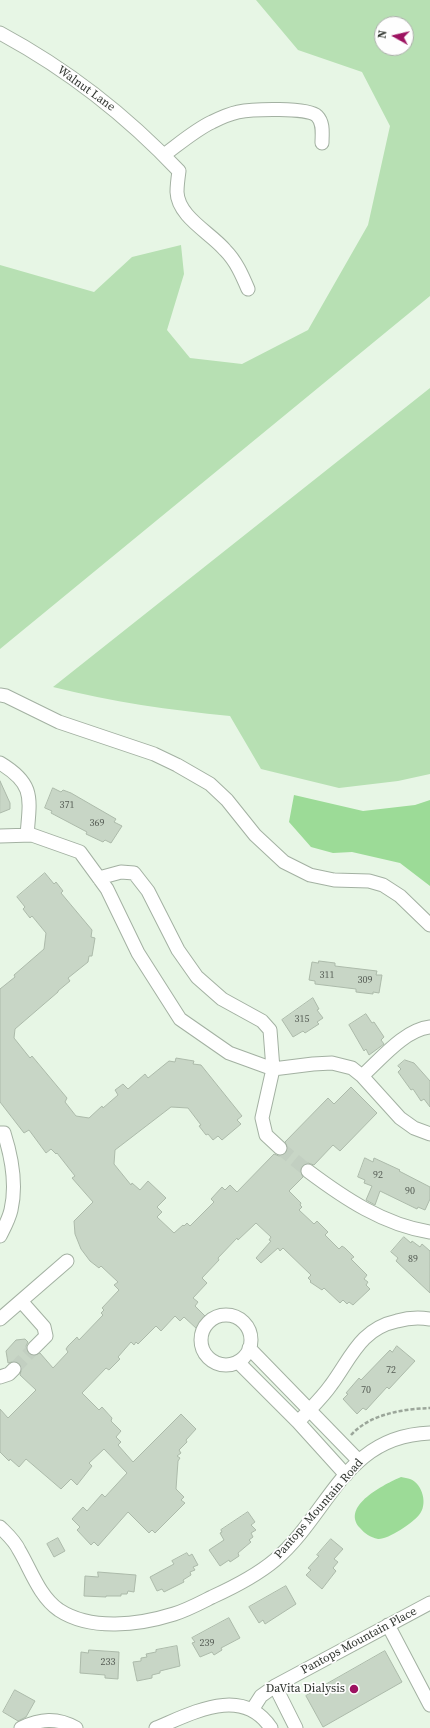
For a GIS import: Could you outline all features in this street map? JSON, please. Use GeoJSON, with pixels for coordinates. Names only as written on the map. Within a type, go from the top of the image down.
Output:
{"type":"FeatureCollection","features":[{"type":"Feature","properties":{"kind":"street","name":"Walnut Lane"},"geometry":{"type":"LineString","coordinates":[[0,33],[33,51],[98,97],[126,120],[164,155],[179,171],[177,193],[179,202],[185,212],[197,225],[225,249],[237,265],[248,289]]}},
{"type":"Feature","properties":{"kind":"street"},"geometry":{"type":"LineString","coordinates":[[164,155],[211,122],[239,112],[263,109],[291,110],[311,113],[321,122],[322,143]]}},
{"type":"Feature","properties":{"kind":"street"},"geometry":{"type":"LineString","coordinates":[[0,695],[6,696],[59,722],[154,754],[177,765],[210,784],[227,800],[255,835],[284,862],[310,875],[334,880],[369,881],[383,885],[400,896],[430,925]]}},
{"type":"Feature","properties":{"kind":"street"},"geometry":{"type":"LineString","coordinates":[[0,764],[12,770],[24,782],[28,790],[30,806],[28,835]]}},
{"type":"Feature","properties":{"kind":"street"},"geometry":{"type":"LineString","coordinates":[[0,836],[32,835],[80,852],[107,889],[138,953],[180,1019],[229,1053],[273,1069],[332,1063],[352,1068],[362,1076],[400,1118],[414,1128],[430,1134]]}},
{"type":"Feature","properties":{"kind":"street"},"geometry":{"type":"LineString","coordinates":[[99,878],[121,872],[134,873],[148,891],[178,950],[197,977],[222,999],[262,1021],[270,1030],[273,1069],[262,1118],[266,1135],[280,1148]]}},
{"type":"Feature","properties":{"kind":"street"},"geometry":{"type":"LineString","coordinates":[[362,1076],[406,1035],[430,1027]]}},
{"type":"Feature","properties":{"kind":"street"},"geometry":{"type":"LineString","coordinates":[[0,1133],[4,1133],[10,1151],[14,1180],[11,1210],[0,1236]]}},
{"type":"Feature","properties":{"kind":"street"},"geometry":{"type":"LineString","coordinates":[[308,1171],[343,1197],[393,1223],[430,1232]]}},
{"type":"Feature","properties":{"kind":"street"},"geometry":{"type":"LineString","coordinates":[[0,1319],[67,1262]]}},
{"type":"Feature","properties":{"kind":"street"},"geometry":{"type":"LineString","coordinates":[[21,1301],[44,1327],[46,1336],[34,1348]]}},
{"type":"Feature","properties":{"kind":"street"},"geometry":{"type":"LineString","coordinates":[[222,1315],[230,1315],[238,1318],[245,1324],[249,1331],[251,1340],[249,1348],[247,1354],[238,1362],[221,1364],[213,1361],[207,1356],[202,1348],[201,1339],[203,1331],[207,1324],[214,1318],[222,1315]]}},
{"type":"Feature","properties":{"kind":"street"},"geometry":{"type":"LineString","coordinates":[[298,1422],[331,1386],[363,1338],[373,1330],[388,1323],[402,1319],[430,1319]]}},
{"type":"Feature","properties":{"kind":"street"},"geometry":{"type":"LineString","coordinates":[[249,1348],[359,1461]]}},
{"type":"Feature","properties":{"kind":"street"},"geometry":{"type":"LineString","coordinates":[[238,1362],[298,1422],[346,1475]]}},
{"type":"Feature","properties":{"kind":"street"},"geometry":{"type":"LineString","coordinates":[[0,1377],[9,1374],[14,1369]]}},
{"type":"Feature","properties":{"kind":"street","name":"Pantops Mountain Road"},"geometry":{"type":"LineString","coordinates":[[0,1527],[10,1536],[19,1549],[40,1588],[50,1602],[59,1610],[72,1617],[105,1623],[122,1624],[149,1621],[175,1614],[231,1588],[256,1574],[275,1560],[295,1540],[346,1475],[359,1461],[384,1443],[401,1437],[430,1433]]}},
{"type":"Feature","properties":{"kind":"street","name":"Pantops Mountain Place"},"geometry":{"type":"LineString","coordinates":[[252,1710],[261,1696],[275,1686],[430,1603]]}},
{"type":"Feature","properties":{"kind":"street"},"geometry":{"type":"LineString","coordinates":[[388,1625],[430,1705]]}},
{"type":"Feature","properties":{"kind":"street"},"geometry":{"type":"LineString","coordinates":[[275,1686],[296,1728]]}},
{"type":"Feature","properties":{"kind":"street"},"geometry":{"type":"LineString","coordinates":[[156,1728],[219,1705],[235,1705],[252,1710],[260,1714],[271,1728]]}},
{"type":"Feature","properties":{"kind":"street"},"geometry":{"type":"LineString","coordinates":[[21,1728],[33,1722],[55,1719],[76,1728]]}},
{"type":"Feature","properties":{"kind":"path"},"geometry":{"type":"LineString","coordinates":[[348,1439],[362,1426],[393,1412],[430,1408]]}},
{"type":"Feature","properties":{"kind":"shaded area"},"geometry":{"type":"Polygon","coordinates":[[[256,0],[430,0],[430,296],[0,649],[0,265],[94,292],[132,257],[181,245],[184,274],[167,330],[190,358],[242,364],[308,330],[368,225],[390,126],[362,72],[298,50],[256,0]]]}},
{"type":"Feature","properties":{"kind":"shaded area"},"geometry":{"type":"Polygon","coordinates":[[[430,388],[430,774],[398,781],[339,788],[261,769],[230,716],[141,705],[53,687],[430,388]]]}},
{"type":"Feature","properties":{"kind":"shaded area"},"geometry":{"type":"Polygon","coordinates":[[[294,795],[363,811],[415,805],[430,800],[430,886],[400,863],[352,852],[333,853],[311,847],[289,822],[294,795]]]}},
{"type":"Feature","properties":{"kind":"shaded area"},"geometry":{"type":"Polygon","coordinates":[[[401,1477],[410,1479],[418,1485],[424,1501],[422,1511],[411,1522],[387,1537],[378,1539],[366,1534],[355,1520],[356,1512],[360,1504],[376,1490],[401,1477]]]}},
{"type":"Feature","properties":{"kind":"building"},"geometry":{"type":"Polygon","coordinates":[[[0,781],[10,803],[10,809],[0,813],[0,781]]]}},
{"type":"Feature","properties":{"kind":"building"},"geometry":{"type":"Polygon","coordinates":[[[53,788],[61,792],[63,790],[71,793],[116,819],[114,822],[122,826],[111,843],[105,840],[103,842],[86,834],[87,832],[51,813],[52,811],[45,808],[53,788]]]}},
{"type":"Feature","properties":{"kind":"building"},"geometry":{"type":"Polygon","coordinates":[[[45,873],[54,884],[56,882],[63,891],[61,893],[92,930],[91,937],[95,938],[92,956],[89,956],[88,962],[68,978],[70,981],[15,1029],[14,1038],[30,1058],[32,1056],[67,1098],[65,1102],[76,1116],[89,1118],[102,1106],[103,1108],[118,1095],[115,1090],[123,1084],[128,1089],[145,1074],[148,1078],[169,1061],[175,1062],[176,1058],[194,1061],[193,1064],[201,1065],[242,1116],[237,1120],[241,1124],[222,1140],[218,1136],[213,1140],[208,1134],[206,1135],[199,1126],[201,1125],[188,1108],[171,1107],[115,1150],[114,1164],[131,1185],[132,1183],[140,1190],[148,1181],[166,1198],[157,1207],[162,1212],[157,1217],[174,1233],[187,1223],[190,1226],[214,1202],[211,1199],[222,1187],[225,1190],[230,1185],[237,1192],[274,1154],[279,1156],[286,1154],[288,1149],[285,1142],[328,1098],[334,1104],[351,1087],[377,1113],[340,1151],[333,1145],[314,1165],[308,1163],[302,1166],[300,1170],[303,1177],[289,1191],[301,1203],[300,1205],[302,1207],[299,1210],[314,1224],[317,1221],[328,1232],[325,1235],[339,1249],[342,1246],[354,1257],[351,1259],[367,1275],[364,1279],[368,1282],[366,1285],[370,1289],[353,1305],[349,1302],[347,1304],[343,1300],[340,1303],[324,1288],[322,1290],[310,1282],[311,1281],[308,1278],[311,1275],[283,1248],[280,1251],[278,1248],[261,1263],[256,1258],[271,1241],[269,1240],[271,1237],[256,1223],[238,1240],[237,1238],[202,1278],[207,1283],[193,1298],[198,1302],[195,1306],[207,1318],[197,1329],[184,1317],[180,1321],[175,1316],[161,1331],[156,1326],[138,1344],[136,1342],[134,1345],[131,1342],[118,1357],[120,1359],[109,1370],[106,1368],[82,1393],[99,1410],[102,1407],[112,1418],[111,1421],[121,1431],[116,1437],[121,1442],[118,1445],[133,1462],[181,1414],[196,1429],[186,1440],[187,1442],[179,1450],[181,1453],[177,1456],[180,1458],[178,1461],[176,1489],[184,1497],[181,1500],[185,1503],[155,1533],[152,1530],[149,1533],[128,1512],[98,1546],[94,1542],[91,1545],[77,1530],[80,1527],[72,1519],[83,1507],[87,1511],[102,1494],[105,1497],[127,1473],[104,1449],[89,1463],[92,1466],[77,1485],[71,1479],[61,1489],[26,1459],[19,1467],[10,1459],[9,1461],[0,1452],[0,1409],[8,1418],[36,1390],[20,1375],[22,1367],[19,1363],[16,1361],[8,1363],[6,1351],[16,1340],[25,1339],[28,1342],[26,1346],[28,1353],[32,1356],[40,1353],[53,1368],[68,1352],[66,1349],[68,1346],[77,1337],[79,1340],[103,1315],[101,1313],[104,1310],[102,1308],[119,1290],[114,1285],[118,1282],[101,1266],[99,1268],[90,1261],[81,1249],[75,1234],[74,1221],[93,1202],[72,1178],[75,1176],[57,1153],[56,1154],[51,1149],[46,1153],[29,1130],[24,1133],[0,1102],[0,989],[15,977],[14,975],[44,949],[46,933],[32,916],[30,918],[23,909],[25,907],[17,897],[45,873]]]}},
{"type":"Feature","properties":{"kind":"building"},"geometry":{"type":"Polygon","coordinates":[[[319,961],[335,963],[335,966],[377,971],[376,975],[382,975],[379,993],[373,992],[373,994],[356,992],[356,989],[315,984],[315,981],[309,980],[312,962],[318,963],[319,961]]]}},
{"type":"Feature","properties":{"kind":"building"},"geometry":{"type":"Polygon","coordinates":[[[313,998],[319,1009],[317,1010],[323,1018],[317,1022],[319,1024],[305,1033],[303,1031],[293,1037],[282,1020],[313,998]]]}},
{"type":"Feature","properties":{"kind":"building"},"geometry":{"type":"Polygon","coordinates":[[[366,1014],[372,1023],[374,1022],[384,1037],[381,1040],[384,1044],[369,1055],[366,1049],[364,1051],[349,1025],[366,1014]]]}},
{"type":"Feature","properties":{"kind":"building"},"geometry":{"type":"Polygon","coordinates":[[[405,1060],[414,1063],[430,1081],[430,1107],[424,1099],[421,1101],[398,1072],[401,1069],[398,1066],[405,1060]]]}},
{"type":"Feature","properties":{"kind":"building"},"geometry":{"type":"Polygon","coordinates":[[[365,1158],[373,1162],[374,1158],[400,1170],[399,1171],[430,1187],[430,1199],[425,1210],[418,1207],[417,1209],[380,1191],[375,1205],[366,1200],[372,1186],[364,1183],[365,1180],[358,1177],[365,1158]]]}},
{"type":"Feature","properties":{"kind":"building"},"geometry":{"type":"Polygon","coordinates":[[[404,1237],[411,1243],[412,1241],[420,1247],[422,1244],[430,1251],[430,1293],[396,1261],[398,1258],[391,1252],[404,1237]]]}},
{"type":"Feature","properties":{"kind":"building"},"geometry":{"type":"Polygon","coordinates":[[[397,1346],[415,1361],[389,1389],[387,1387],[366,1410],[363,1408],[357,1414],[343,1399],[348,1394],[346,1393],[359,1378],[361,1380],[390,1350],[392,1352],[397,1346]]]}},
{"type":"Feature","properties":{"kind":"building"},"geometry":{"type":"Polygon","coordinates":[[[248,1512],[255,1522],[251,1525],[256,1530],[251,1533],[253,1537],[249,1540],[251,1542],[238,1553],[239,1556],[220,1566],[209,1550],[224,1540],[220,1533],[222,1532],[221,1530],[248,1512]]]}},
{"type":"Feature","properties":{"kind":"building"},"geometry":{"type":"Polygon","coordinates":[[[58,1538],[65,1551],[54,1557],[47,1544],[58,1538]]]}},
{"type":"Feature","properties":{"kind":"building"},"geometry":{"type":"Polygon","coordinates":[[[331,1539],[343,1549],[334,1559],[338,1562],[333,1568],[336,1571],[322,1589],[306,1575],[311,1570],[308,1568],[319,1556],[317,1555],[331,1539]]]}},
{"type":"Feature","properties":{"kind":"building"},"geometry":{"type":"Polygon","coordinates":[[[187,1553],[189,1556],[192,1554],[198,1565],[193,1567],[195,1570],[190,1572],[191,1575],[183,1580],[184,1582],[164,1592],[162,1589],[157,1591],[150,1577],[174,1564],[172,1561],[187,1553]]]}},
{"type":"Feature","properties":{"kind":"building"},"geometry":{"type":"Polygon","coordinates":[[[98,1572],[136,1575],[134,1592],[128,1591],[127,1594],[121,1594],[121,1596],[84,1596],[85,1576],[98,1577],[98,1572]]]}},
{"type":"Feature","properties":{"kind":"building"},"geometry":{"type":"Polygon","coordinates":[[[286,1586],[296,1604],[265,1624],[263,1620],[259,1623],[249,1607],[286,1586]]]}},
{"type":"Feature","properties":{"kind":"building"},"geometry":{"type":"Polygon","coordinates":[[[229,1618],[240,1638],[221,1648],[222,1650],[214,1655],[212,1652],[200,1657],[192,1643],[195,1642],[192,1638],[229,1618]]]}},
{"type":"Feature","properties":{"kind":"building"},"geometry":{"type":"Polygon","coordinates":[[[177,1646],[180,1666],[160,1671],[160,1673],[152,1675],[152,1678],[137,1681],[133,1662],[141,1661],[141,1658],[147,1657],[146,1654],[156,1652],[156,1650],[177,1646]]]}},
{"type":"Feature","properties":{"kind":"building"},"geometry":{"type":"Polygon","coordinates":[[[89,1650],[119,1652],[118,1679],[105,1678],[105,1675],[80,1673],[81,1652],[88,1653],[89,1650]]]}},
{"type":"Feature","properties":{"kind":"building"},"geometry":{"type":"Polygon","coordinates":[[[385,1651],[402,1682],[323,1727],[306,1696],[385,1651]]]}},
{"type":"Feature","properties":{"kind":"building"},"geometry":{"type":"Polygon","coordinates":[[[15,1690],[35,1701],[26,1717],[18,1721],[3,1712],[15,1690]]]}},
{"type":"Feature","properties":{"kind":"tunnel"},"geometry":{"type":"LineString","coordinates":[[280,1148],[308,1171]]}},
{"type":"Feature","properties":{"kind":"tunnel"},"geometry":{"type":"LineString","coordinates":[[14,1369],[34,1348]]}},
{"type":"Feature","properties":{"kind":"place","name":"DaVita Dialysis"},"geometry":{"type":"Point","coordinates":[354,1689]}}]}
